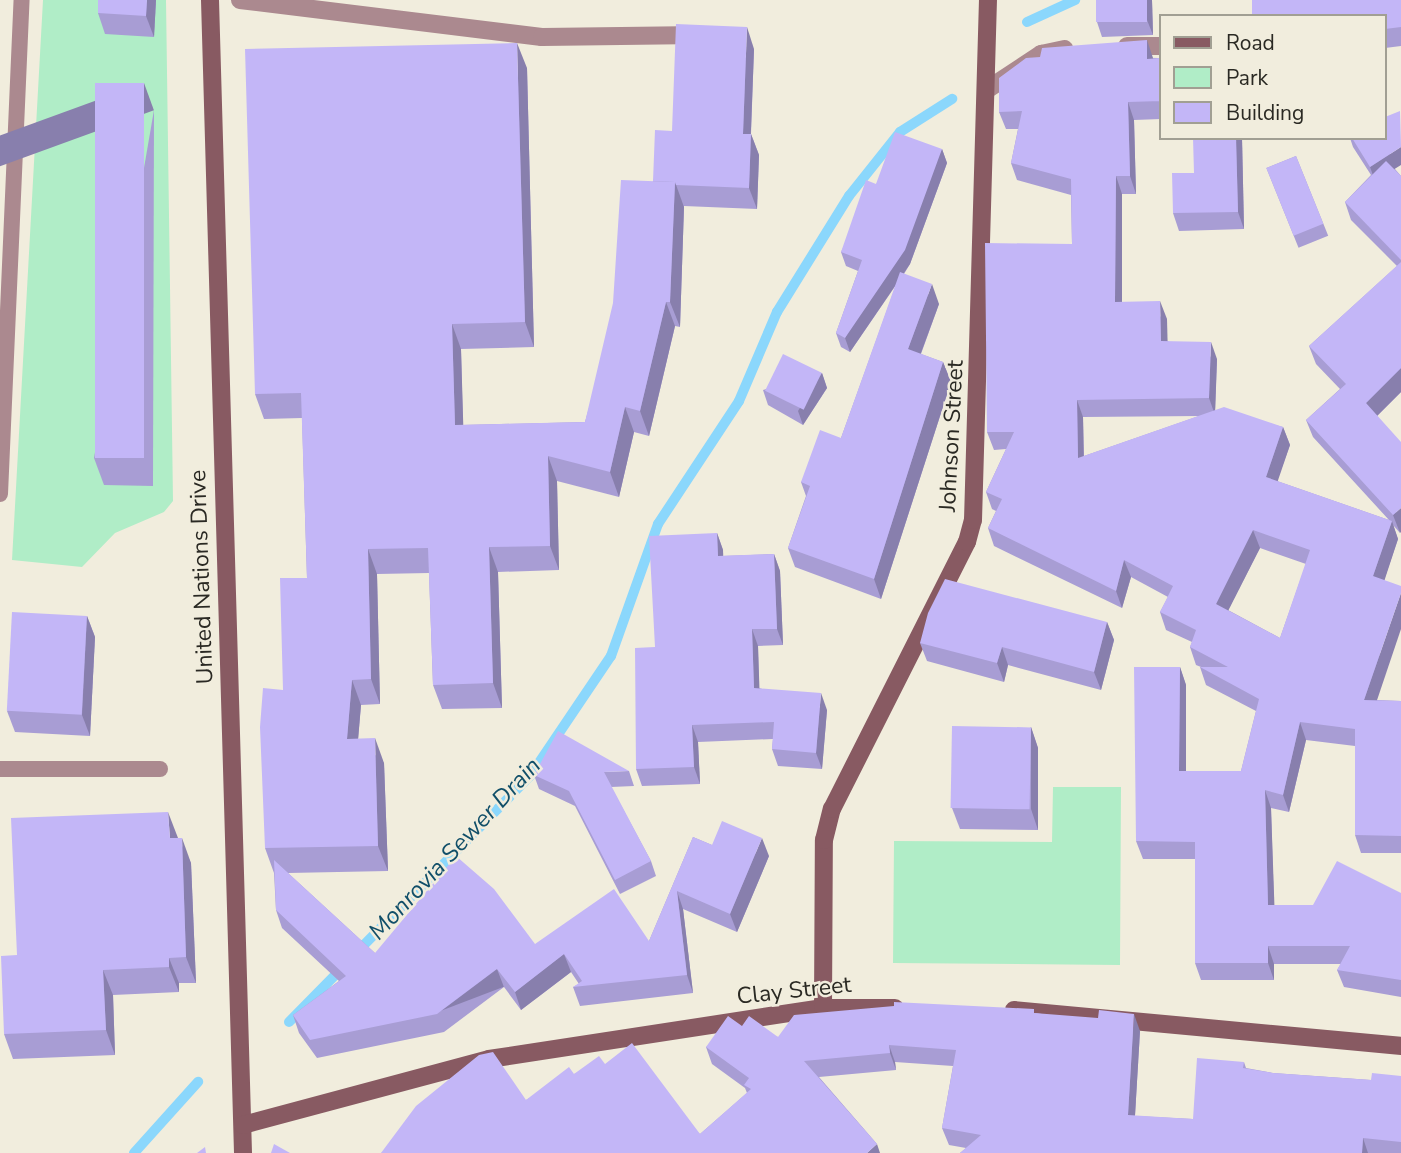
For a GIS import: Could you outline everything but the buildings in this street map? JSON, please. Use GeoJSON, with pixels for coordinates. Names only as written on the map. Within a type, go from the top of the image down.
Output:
{"type":"FeatureCollection","features":[{"type":"Feature","properties":{"kind":"street","name":"United Nations Drive"},"geometry":{"type":"LineString","coordinates":[[209,0],[243,1153]]}},
{"type":"Feature","properties":{"kind":"street"},"geometry":{"type":"LineString","coordinates":[[240,0],[542,37],[721,34]]}},
{"type":"Feature","properties":{"kind":"street","name":"Johnson Street"},"geometry":{"type":"LineString","coordinates":[[823,1008],[824,840],[832,809],[967,542],[974,520],[988,89],[988,0]]}},
{"type":"Feature","properties":{"kind":"street"},"geometry":{"type":"LineString","coordinates":[[1111,47],[1160,46]]}},
{"type":"Feature","properties":{"kind":"street"},"geometry":{"type":"LineString","coordinates":[[988,89],[1041,54],[1086,47]]}},
{"type":"Feature","properties":{"kind":"street","name":"Clay Street"},"geometry":{"type":"LineString","coordinates":[[243,1125],[489,1059],[823,1008],[915,1008]]}},
{"type":"Feature","properties":{"kind":"street"},"geometry":{"type":"LineString","coordinates":[[995,1009],[1401,1046]]}},
{"type":"Feature","properties":{"kind":"lane"},"geometry":{"type":"LineString","coordinates":[[0,494],[22,0]]}},
{"type":"Feature","properties":{"kind":"lane"},"geometry":{"type":"LineString","coordinates":[[0,769],[160,769]]}},
{"type":"Feature","properties":{"kind":"green space"},"geometry":{"type":"Polygon","coordinates":[[[43,0],[166,0],[173,501],[164,512],[115,533],[82,567],[12,560],[43,0]]]}},
{"type":"Feature","properties":{"kind":"green space"},"geometry":{"type":"Polygon","coordinates":[[[1053,787],[1121,787],[1120,965],[893,963],[894,841],[1052,842],[1053,787]]]}},
{"type":"Feature","properties":{"kind":"waterway","name":"Monrovia Sewer Drain"},"geometry":{"type":"LineString","coordinates":[[1027,22],[1075,0]]}},
{"type":"Feature","properties":{"kind":"waterway","name":"Monrovia Sewer Drain"},"geometry":{"type":"LineString","coordinates":[[356,953],[530,776],[611,656],[658,524],[739,401],[777,312],[849,196],[900,132],[952,99]]}},
{"type":"Feature","properties":{"kind":"waterway","name":"Monrovia Sewer Drain"},"geometry":{"type":"LineString","coordinates":[[289,1022],[341,969]]}},
{"type":"Feature","properties":{"kind":"waterway","name":"Monrovia Sewer Drain"},"geometry":{"type":"LineString","coordinates":[[134,1153],[198,1082]]}}]}
